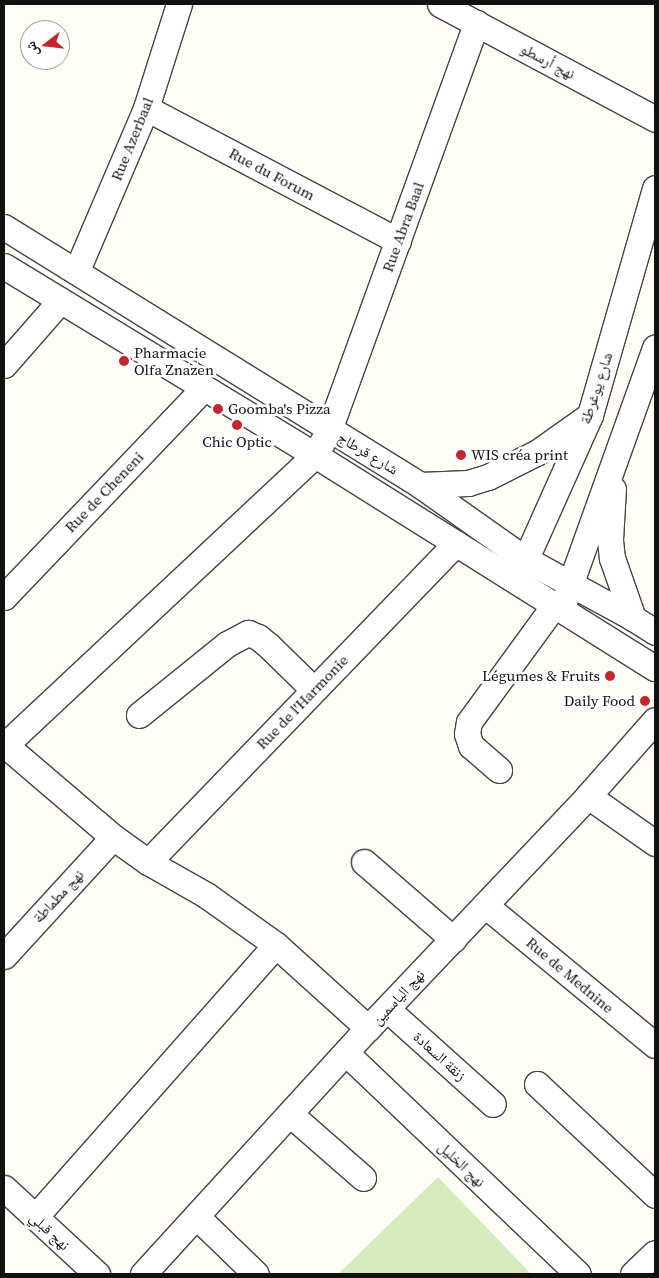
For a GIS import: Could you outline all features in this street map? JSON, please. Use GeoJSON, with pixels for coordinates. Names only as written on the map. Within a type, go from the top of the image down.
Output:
{"type":"FeatureCollection","features":[{"type":"Feature","properties":{"kind":"street","name":"Rue Azerbaal"},"geometry":{"type":"LineString","coordinates":[[77,270],[146,108],[178,4]]}},
{"type":"Feature","properties":{"kind":"street","name":"نهج أرسطو"},"geometry":{"type":"LineString","coordinates":[[440,4],[655,119]]}},
{"type":"Feature","properties":{"kind":"street","name":"Rue Abra Baal"},"geometry":{"type":"LineString","coordinates":[[4,745],[315,455],[329,430],[476,23]]}},
{"type":"Feature","properties":{"kind":"street","name":"Rue du Forum"},"geometry":{"type":"LineString","coordinates":[[146,108],[398,240]]}},
{"type":"Feature","properties":{"kind":"street","name":"شارع يوغرطة"},"geometry":{"type":"LineString","coordinates":[[521,570],[590,415],[655,188]]}},
{"type":"Feature","properties":{"kind":"street","name":"شارع قرطاج"},"geometry":{"type":"LineString","coordinates":[[4,227],[77,270],[329,430],[420,485],[521,570],[655,668]]}},
{"type":"Feature","properties":{"kind":"street","name":"شارع قرطاج"},"geometry":{"type":"LineString","coordinates":[[4,266],[456,543],[521,570]]}},
{"type":"Feature","properties":{"kind":"street"},"geometry":{"type":"LineString","coordinates":[[4,366],[61,300]]}},
{"type":"Feature","properties":{"kind":"street"},"geometry":{"type":"LineString","coordinates":[[499,770],[471,746],[466,734],[469,722],[563,600],[655,348]]}},
{"type":"Feature","properties":{"kind":"street","name":"Rue de Cheneni"},"geometry":{"type":"LineString","coordinates":[[4,597],[204,388]]}},
{"type":"Feature","properties":{"kind":"street"},"geometry":{"type":"LineString","coordinates":[[420,485],[468,482],[488,477],[538,452],[590,415]]}},
{"type":"Feature","properties":{"kind":"street"},"geometry":{"type":"LineString","coordinates":[[615,456],[611,517],[612,558],[633,618]]}},
{"type":"Feature","properties":{"kind":"street","name":"Rue de l'Harmonie"},"geometry":{"type":"LineString","coordinates":[[148,862],[456,543]]}},
{"type":"Feature","properties":{"kind":"street","name":"شارع قرطاج"},"geometry":{"type":"LineString","coordinates":[[563,600],[633,618],[655,632]]}},
{"type":"Feature","properties":{"kind":"street"},"geometry":{"type":"LineString","coordinates":[[139,715],[227,644],[248,633],[258,637],[268,645],[314,690]]}},
{"type":"Feature","properties":{"kind":"street","name":"نهج الياسمين"},"geometry":{"type":"LineString","coordinates":[[143,1274],[368,1028],[588,796],[655,720]]}},
{"type":"Feature","properties":{"kind":"street"},"geometry":{"type":"LineString","coordinates":[[4,745],[113,837],[148,862],[206,894],[276,945],[368,1028]]}},
{"type":"Feature","properties":{"kind":"street"},"geometry":{"type":"LineString","coordinates":[[588,796],[655,843]]}},
{"type":"Feature","properties":{"kind":"street","name":"نهج مطماطة"},"geometry":{"type":"LineString","coordinates":[[4,956],[113,837]]}},
{"type":"Feature","properties":{"kind":"street"},"geometry":{"type":"LineString","coordinates":[[364,862],[453,939]]}},
{"type":"Feature","properties":{"kind":"street","name":"Rue de Mednine"},"geometry":{"type":"LineString","coordinates":[[485,905],[655,1046]]}},
{"type":"Feature","properties":{"kind":"street"},"geometry":{"type":"LineString","coordinates":[[35,1217],[276,945]]}},
{"type":"Feature","properties":{"kind":"street","name":"زنقة السعادة"},"geometry":{"type":"LineString","coordinates":[[387,1009],[493,1104]]}},
{"type":"Feature","properties":{"kind":"street","name":"نهج الخليل"},"geometry":{"type":"LineString","coordinates":[[346,1054],[578,1274]]}},
{"type":"Feature","properties":{"kind":"street"},"geometry":{"type":"LineString","coordinates":[[537,1084],[655,1195]]}},
{"type":"Feature","properties":{"kind":"street"},"geometry":{"type":"LineString","coordinates":[[290,1114],[364,1178]]}},
{"type":"Feature","properties":{"kind":"street","name":"نهج قبلي"},"geometry":{"type":"LineString","coordinates":[[4,1188],[97,1274]]}},
{"type":"Feature","properties":{"kind":"street"},"geometry":{"type":"LineString","coordinates":[[196,1216],[256,1274]]}},
{"type":"Feature","properties":{"kind":"street"},"geometry":{"type":"LineString","coordinates":[[633,1274],[655,1253]]}},
{"type":"Feature","properties":{"kind":"green space"},"geometry":{"type":"Polygon","coordinates":[[[438,1177],[531,1274],[338,1274],[438,1177]]]}},
{"type":"Feature","properties":{"kind":"place","name":"Pharmacie Olfa Znazen"},"geometry":{"type":"Point","coordinates":[124,361]}},
{"type":"Feature","properties":{"kind":"place","name":"Goomba's Pizza"},"geometry":{"type":"Point","coordinates":[218,409]}},
{"type":"Feature","properties":{"kind":"place","name":"Chic Optic"},"geometry":{"type":"Point","coordinates":[237,425]}},
{"type":"Feature","properties":{"kind":"place","name":"WIS créa print"},"geometry":{"type":"Point","coordinates":[461,455]}},
{"type":"Feature","properties":{"kind":"place","name":"Légumes & Fruits"},"geometry":{"type":"Point","coordinates":[610,676]}},
{"type":"Feature","properties":{"kind":"place","name":"Daily Food"},"geometry":{"type":"Point","coordinates":[645,701]}}]}
